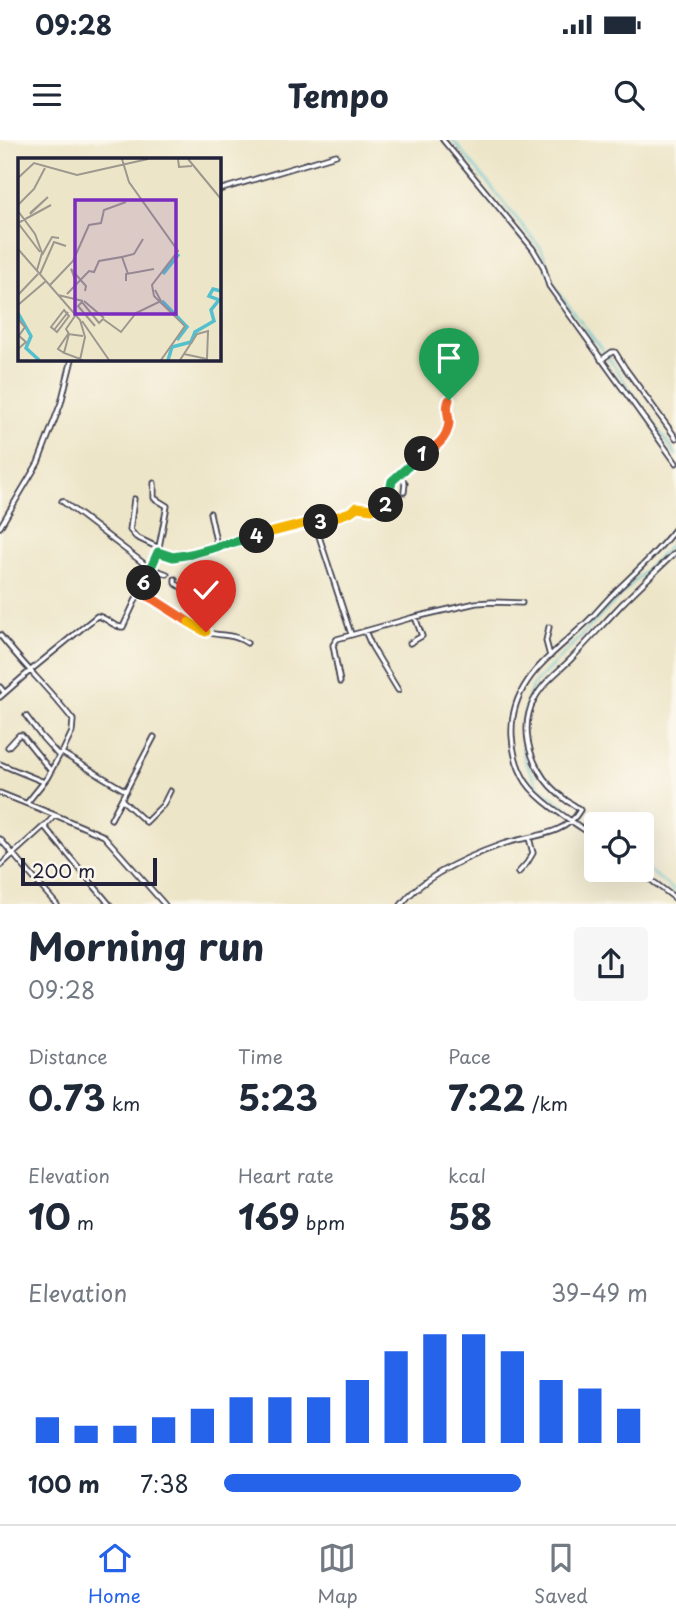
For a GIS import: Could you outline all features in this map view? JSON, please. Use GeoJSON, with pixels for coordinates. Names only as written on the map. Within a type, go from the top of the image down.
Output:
{"type":"FeatureCollection","features":[{"type":"Feature","properties":{"kind":"street"},"geometry":{"type":"LineString","coordinates":[[443,140],[533,248],[550,286],[676,463]]}},
{"type":"Feature","properties":{"kind":"street"},"geometry":{"type":"LineString","coordinates":[[220,190],[336,155]]}},
{"type":"Feature","properties":{"kind":"street"},"geometry":{"type":"LineString","coordinates":[[603,359],[615,352],[676,438]]}},
{"type":"Feature","properties":{"kind":"street"},"geometry":{"type":"LineString","coordinates":[[0,527],[38,463],[61,403],[72,360]]}},
{"type":"Feature","properties":{"kind":"street"},"geometry":{"type":"LineString","coordinates":[[134,499],[130,530],[136,537],[169,557],[180,557],[311,522],[314,524],[357,507],[372,509],[385,506],[392,501],[391,485],[396,477],[422,454],[441,443],[449,424],[446,407],[449,400]]}},
{"type":"Feature","properties":{"kind":"street"},"geometry":{"type":"LineString","coordinates":[[400,475],[405,483],[404,492]]}},
{"type":"Feature","properties":{"kind":"street"},"geometry":{"type":"LineString","coordinates":[[0,697],[97,616],[123,627],[159,550],[167,506],[154,498],[154,483]]}},
{"type":"Feature","properties":{"kind":"street"},"geometry":{"type":"LineString","coordinates":[[62,500],[151,568],[167,574]]}},
{"type":"Feature","properties":{"kind":"street"},"geometry":{"type":"LineString","coordinates":[[210,513],[217,546]]}},
{"type":"Feature","properties":{"kind":"street"},"geometry":{"type":"LineString","coordinates":[[314,524],[351,634]]}},
{"type":"Feature","properties":{"kind":"street"},"geometry":{"type":"LineString","coordinates":[[584,828],[536,794],[520,770],[514,751],[512,722],[519,696],[531,674],[660,549],[676,528]]}},
{"type":"Feature","properties":{"kind":"street"},"geometry":{"type":"LineString","coordinates":[[402,904],[407,895],[448,867],[504,844],[560,828],[573,820],[580,810],[578,807],[546,782],[538,769],[528,744],[529,712],[547,681],[676,552]]}},
{"type":"Feature","properties":{"kind":"street"},"geometry":{"type":"LineString","coordinates":[[174,579],[175,583],[190,593]]}},
{"type":"Feature","properties":{"kind":"street"},"geometry":{"type":"LineString","coordinates":[[140,592],[206,632],[238,637],[247,643]]}},
{"type":"Feature","properties":{"kind":"street"},"geometry":{"type":"LineString","coordinates":[[340,682],[332,645],[337,639],[477,603],[522,603]]}},
{"type":"Feature","properties":{"kind":"street"},"geometry":{"type":"LineString","coordinates":[[410,643],[422,636],[415,617]]}},
{"type":"Feature","properties":{"kind":"street"},"geometry":{"type":"LineString","coordinates":[[550,627],[546,641],[550,656]]}},
{"type":"Feature","properties":{"kind":"street"},"geometry":{"type":"LineString","coordinates":[[365,631],[398,690]]}},
{"type":"Feature","properties":{"kind":"street"},"geometry":{"type":"LineString","coordinates":[[0,635],[73,720],[72,733],[61,754],[27,803]]}},
{"type":"Feature","properties":{"kind":"street"},"geometry":{"type":"LineString","coordinates":[[0,687],[4,692]]}},
{"type":"Feature","properties":{"kind":"street"},"geometry":{"type":"LineString","coordinates":[[26,716],[41,736],[61,754],[126,791]]}},
{"type":"Feature","properties":{"kind":"street"},"geometry":{"type":"LineString","coordinates":[[8,747],[22,735],[51,771]]}},
{"type":"Feature","properties":{"kind":"street"},"geometry":{"type":"LineString","coordinates":[[111,819],[154,737]]}},
{"type":"Feature","properties":{"kind":"street"},"geometry":{"type":"LineString","coordinates":[[0,764],[44,782]]}},
{"type":"Feature","properties":{"kind":"street"},"geometry":{"type":"LineString","coordinates":[[121,799],[146,822],[163,805],[170,792]]}},
{"type":"Feature","properties":{"kind":"street"},"geometry":{"type":"LineString","coordinates":[[0,793],[104,836],[164,904]]}},
{"type":"Feature","properties":{"kind":"street"},"geometry":{"type":"LineString","coordinates":[[0,866],[55,815]]}},
{"type":"Feature","properties":{"kind":"street"},"geometry":{"type":"LineString","coordinates":[[44,826],[109,904]]}},
{"type":"Feature","properties":{"kind":"street"},"geometry":{"type":"LineString","coordinates":[[518,873],[533,853],[529,838]]}},
{"type":"Feature","properties":{"kind":"street"},"geometry":{"type":"LineString","coordinates":[[0,839],[56,904]]}},
{"type":"Feature","properties":{"kind":"street"},"geometry":{"type":"LineString","coordinates":[[653,882],[676,900]]}},
{"type":"Feature","properties":{"kind":"waterway"},"geometry":{"type":"LineString","coordinates":[[453,140],[542,250],[554,286],[676,455]]}},
{"type":"Feature","properties":{"kind":"waterway"},"geometry":{"type":"LineString","coordinates":[[584,820],[539,787],[524,759],[521,726],[532,686],[676,539]]}},
{"type":"Feature","properties":{"kind":"waterway"},"geometry":{"type":"LineString","coordinates":[[654,875],[676,892]]}},
{"type":"Feature","properties":{"kind":"route"},"geometry":{"type":"LineString","coordinates":[[206,632],[140,592],[158,552],[169,557],[180,557],[311,522],[314,524],[357,507],[372,509],[385,506],[392,501],[391,485],[396,477],[422,454],[441,443],[449,424],[446,407],[449,400]]}}]}
